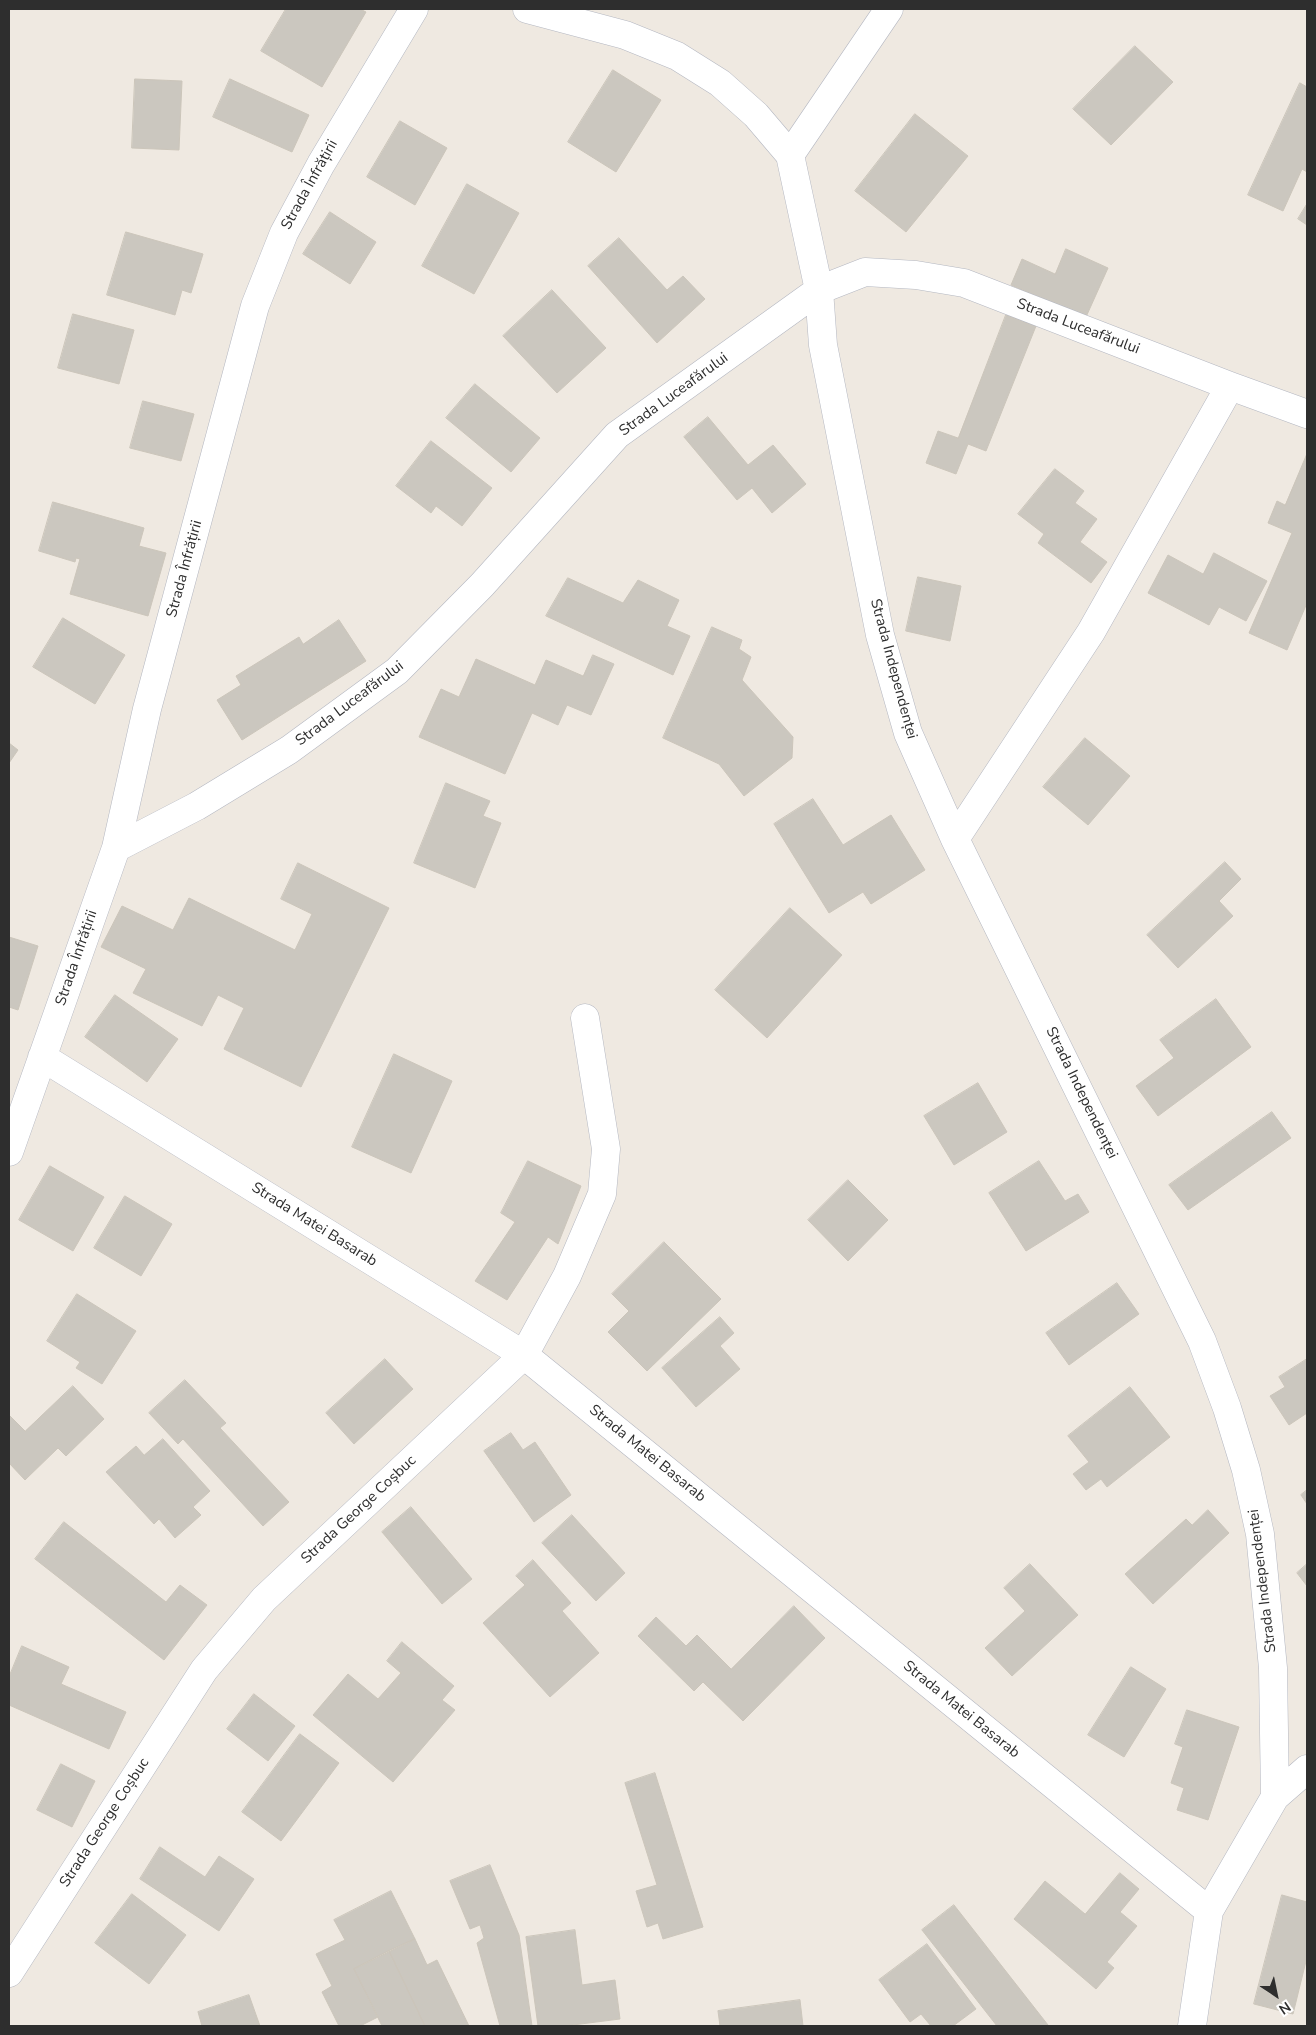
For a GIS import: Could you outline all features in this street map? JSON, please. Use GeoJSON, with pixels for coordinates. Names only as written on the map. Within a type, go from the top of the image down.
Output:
{"type":"FeatureCollection","features":[{"type":"Feature","properties":{"kind":"street","name":"Strada Înfrățirii"},"geometry":{"type":"LineString","coordinates":[[9,1152],[116,848],[147,709],[255,306],[284,232],[321,164],[414,9]]}},
{"type":"Feature","properties":{"kind":"street","name":"Strada Independenței"},"geometry":{"type":"LineString","coordinates":[[527,9],[625,36],[677,56],[720,83],[756,115],[790,155],[819,290],[823,345],[880,635],[908,733],[955,839],[1187,1308],[1202,1341],[1227,1408],[1246,1470],[1260,1534],[1273,1668],[1274,1797]]}},
{"type":"Feature","properties":{"kind":"street"},"geometry":{"type":"LineString","coordinates":[[790,155],[889,9]]}},
{"type":"Feature","properties":{"kind":"street","name":"Strada Luceafărului"},"geometry":{"type":"LineString","coordinates":[[116,848],[197,806],[289,750],[397,671],[482,586],[617,435],[819,290],[865,272],[916,275],[964,283],[1307,414]]}},
{"type":"Feature","properties":{"kind":"street"},"geometry":{"type":"LineString","coordinates":[[955,839],[1092,632],[1230,386]]}},
{"type":"Feature","properties":{"kind":"street","name":"Strada George Coșbuc"},"geometry":{"type":"LineString","coordinates":[[9,1972],[204,1670],[264,1600],[524,1355],[567,1276],[602,1194],[606,1149],[585,1018]]}},
{"type":"Feature","properties":{"kind":"street","name":"Strada Matei Basarab"},"geometry":{"type":"LineString","coordinates":[[42,1056],[524,1355],[1209,1911]]}},
{"type":"Feature","properties":{"kind":"street"},"geometry":{"type":"LineString","coordinates":[[1192,2026],[1209,1911],[1274,1797],[1307,1769]]}},
{"type":"Feature","properties":{"kind":"building"},"geometry":{"type":"Polygon","coordinates":[[[286,9],[360,9],[366,12],[322,87],[261,51],[286,9]]]}},
{"type":"Feature","properties":{"kind":"building"},"geometry":{"type":"Polygon","coordinates":[[[1135,46],[1173,82],[1111,145],[1073,109],[1135,46]]]}},
{"type":"Feature","properties":{"kind":"building"},"geometry":{"type":"Polygon","coordinates":[[[613,70],[661,100],[616,172],[568,142],[613,70]]]}},
{"type":"Feature","properties":{"kind":"building"},"geometry":{"type":"Polygon","coordinates":[[[135,79],[182,81],[179,150],[132,148],[135,79]]]}},
{"type":"Feature","properties":{"kind":"building"},"geometry":{"type":"Polygon","coordinates":[[[230,79],[309,115],[292,152],[213,117],[230,79]]]}},
{"type":"Feature","properties":{"kind":"building"},"geometry":{"type":"Polygon","coordinates":[[[1300,83],[1307,87],[1307,172],[1302,169],[1283,211],[1248,195],[1300,83]]]}},
{"type":"Feature","properties":{"kind":"building"},"geometry":{"type":"Polygon","coordinates":[[[915,114],[968,156],[906,232],[855,191],[915,114]]]}},
{"type":"Feature","properties":{"kind":"building"},"geometry":{"type":"Polygon","coordinates":[[[400,121],[447,148],[415,205],[367,177],[400,121]]]}},
{"type":"Feature","properties":{"kind":"building"},"geometry":{"type":"Polygon","coordinates":[[[467,184],[519,213],[474,294],[422,266],[467,184]]]}},
{"type":"Feature","properties":{"kind":"building"},"geometry":{"type":"Polygon","coordinates":[[[1307,204],[1307,225],[1298,219],[1307,204]]]}},
{"type":"Feature","properties":{"kind":"building"},"geometry":{"type":"Polygon","coordinates":[[[330,212],[376,242],[350,284],[303,254],[330,212]]]}},
{"type":"Feature","properties":{"kind":"building"},"geometry":{"type":"Polygon","coordinates":[[[126,232],[203,254],[191,293],[182,290],[175,315],[107,295],[126,232]]]}},
{"type":"Feature","properties":{"kind":"building"},"geometry":{"type":"Polygon","coordinates":[[[619,238],[667,290],[683,276],[705,299],[657,343],[588,266],[619,238]]]}},
{"type":"Feature","properties":{"kind":"building"},"geometry":{"type":"Polygon","coordinates":[[[1066,249],[1108,268],[1086,317],[1011,285],[1022,259],[1055,274],[1066,249]]]}},
{"type":"Feature","properties":{"kind":"building"},"geometry":{"type":"Polygon","coordinates":[[[552,290],[606,348],[557,393],[503,336],[552,290]]]}},
{"type":"Feature","properties":{"kind":"building"},"geometry":{"type":"Polygon","coordinates":[[[73,314],[134,330],[119,384],[58,368],[73,314]]]}},
{"type":"Feature","properties":{"kind":"building"},"geometry":{"type":"Polygon","coordinates":[[[1006,315],[1036,326],[986,451],[968,444],[956,474],[926,463],[938,431],[958,438],[1006,315]]]}},
{"type":"Feature","properties":{"kind":"building"},"geometry":{"type":"Polygon","coordinates":[[[475,384],[540,438],[511,472],[446,418],[475,384]]]}},
{"type":"Feature","properties":{"kind":"building"},"geometry":{"type":"Polygon","coordinates":[[[143,401],[194,414],[181,461],[130,448],[143,401]]]}},
{"type":"Feature","properties":{"kind":"building"},"geometry":{"type":"Polygon","coordinates":[[[708,417],[748,465],[773,445],[806,484],[772,513],[752,488],[737,500],[684,437],[708,417]]]}},
{"type":"Feature","properties":{"kind":"building"},"geometry":{"type":"Polygon","coordinates":[[[431,441],[492,488],[462,526],[436,506],[431,513],[396,486],[431,441]]]}},
{"type":"Feature","properties":{"kind":"building"},"geometry":{"type":"Polygon","coordinates":[[[1307,454],[1307,603],[1287,650],[1249,633],[1292,533],[1268,523],[1277,501],[1285,505],[1307,454]]]}},
{"type":"Feature","properties":{"kind":"building"},"geometry":{"type":"Polygon","coordinates":[[[1055,469],[1084,491],[1075,503],[1097,519],[1080,542],[1107,562],[1091,583],[1038,543],[1044,534],[1018,514],[1055,469]]]}},
{"type":"Feature","properties":{"kind":"building"},"geometry":{"type":"Polygon","coordinates":[[[53,502],[144,528],[139,546],[166,553],[148,616],[70,594],[80,559],[76,558],[75,562],[39,551],[53,502]]]}},
{"type":"Feature","properties":{"kind":"building"},"geometry":{"type":"Polygon","coordinates":[[[1214,553],[1267,581],[1246,621],[1219,607],[1209,625],[1148,593],[1168,555],[1203,574],[1214,553]]]}},
{"type":"Feature","properties":{"kind":"building"},"geometry":{"type":"Polygon","coordinates":[[[918,577],[961,586],[950,641],[906,631],[918,577]]]}},
{"type":"Feature","properties":{"kind":"building"},"geometry":{"type":"Polygon","coordinates":[[[568,578],[623,603],[638,580],[679,600],[667,626],[690,636],[673,675],[546,616],[568,578]]]}},
{"type":"Feature","properties":{"kind":"building"},"geometry":{"type":"Polygon","coordinates":[[[63,618],[125,655],[95,704],[33,667],[63,618]]]}},
{"type":"Feature","properties":{"kind":"building"},"geometry":{"type":"Polygon","coordinates":[[[339,620],[366,661],[242,740],[217,700],[241,685],[236,676],[299,637],[303,644],[339,620]]]}},
{"type":"Feature","properties":{"kind":"building"},"geometry":{"type":"Polygon","coordinates":[[[712,627],[742,640],[739,649],[751,657],[742,680],[793,737],[792,758],[744,796],[719,764],[663,738],[712,627]]]}},
{"type":"Feature","properties":{"kind":"building"},"geometry":{"type":"Polygon","coordinates":[[[593,655],[614,664],[591,715],[567,705],[558,725],[532,713],[505,774],[419,737],[441,689],[459,697],[476,659],[535,685],[546,660],[583,676],[593,655]]]}},
{"type":"Feature","properties":{"kind":"building"},"geometry":{"type":"Polygon","coordinates":[[[1085,738],[1130,776],[1088,825],[1043,787],[1085,738]]]}},
{"type":"Feature","properties":{"kind":"building"},"geometry":{"type":"Polygon","coordinates":[[[9,743],[18,750],[9,763],[9,743]]]}},
{"type":"Feature","properties":{"kind":"building"},"geometry":{"type":"Polygon","coordinates":[[[446,783],[490,801],[483,816],[501,823],[475,888],[414,863],[446,783]]]}},
{"type":"Feature","properties":{"kind":"building"},"geometry":{"type":"Polygon","coordinates":[[[813,799],[843,845],[891,815],[925,870],[871,904],[863,892],[829,913],[774,824],[813,799]]]}},
{"type":"Feature","properties":{"kind":"building"},"geometry":{"type":"Polygon","coordinates":[[[1225,862],[1241,879],[1219,901],[1233,916],[1178,968],[1147,935],[1225,862]]]}},
{"type":"Feature","properties":{"kind":"building"},"geometry":{"type":"Polygon","coordinates":[[[298,863],[389,908],[301,1087],[224,1049],[244,1008],[218,995],[202,1026],[133,993],[146,969],[101,947],[122,906],[173,930],[189,898],[295,950],[312,914],[281,899],[298,863]]]}},
{"type":"Feature","properties":{"kind":"building"},"geometry":{"type":"Polygon","coordinates":[[[790,908],[842,955],[767,1038],[715,990],[790,908]]]}},
{"type":"Feature","properties":{"kind":"building"},"geometry":{"type":"Polygon","coordinates":[[[9,937],[38,946],[18,1010],[9,1007],[9,937]]]}},
{"type":"Feature","properties":{"kind":"building"},"geometry":{"type":"Polygon","coordinates":[[[115,995],[178,1039],[147,1082],[85,1037],[115,995]]]}},
{"type":"Feature","properties":{"kind":"building"},"geometry":{"type":"Polygon","coordinates":[[[1216,999],[1251,1047],[1158,1116],[1136,1086],[1174,1058],[1160,1040],[1216,999]]]}},
{"type":"Feature","properties":{"kind":"building"},"geometry":{"type":"Polygon","coordinates":[[[394,1054],[452,1081],[411,1173],[352,1147],[394,1054]]]}},
{"type":"Feature","properties":{"kind":"building"},"geometry":{"type":"Polygon","coordinates":[[[978,1083],[1007,1132],[954,1165],[924,1116],[978,1083]]]}},
{"type":"Feature","properties":{"kind":"building"},"geometry":{"type":"Polygon","coordinates":[[[1272,1112],[1291,1138],[1188,1210],[1169,1185],[1272,1112]]]}},
{"type":"Feature","properties":{"kind":"building"},"geometry":{"type":"Polygon","coordinates":[[[528,1161],[581,1186],[558,1244],[548,1237],[507,1300],[475,1281],[515,1222],[501,1213],[528,1161]]]}},
{"type":"Feature","properties":{"kind":"building"},"geometry":{"type":"Polygon","coordinates":[[[1039,1161],[1065,1201],[1078,1194],[1089,1212],[1026,1251],[989,1193],[1039,1161]]]}},
{"type":"Feature","properties":{"kind":"building"},"geometry":{"type":"Polygon","coordinates":[[[50,1166],[104,1197],[73,1251],[19,1220],[50,1166]]]}},
{"type":"Feature","properties":{"kind":"building"},"geometry":{"type":"Polygon","coordinates":[[[848,1180],[888,1220],[848,1261],[808,1220],[848,1180]]]}},
{"type":"Feature","properties":{"kind":"building"},"geometry":{"type":"Polygon","coordinates":[[[125,1196],[172,1224],[141,1276],[94,1248],[125,1196]]]}},
{"type":"Feature","properties":{"kind":"building"},"geometry":{"type":"Polygon","coordinates":[[[664,1242],[721,1299],[647,1371],[608,1332],[629,1311],[612,1294],[664,1242]]]}},
{"type":"Feature","properties":{"kind":"building"},"geometry":{"type":"Polygon","coordinates":[[[1117,1283],[1139,1314],[1069,1365],[1046,1333],[1117,1283]]]}},
{"type":"Feature","properties":{"kind":"building"},"geometry":{"type":"Polygon","coordinates":[[[77,1294],[136,1331],[102,1384],[76,1368],[80,1362],[47,1341],[77,1294]]]}},
{"type":"Feature","properties":{"kind":"building"},"geometry":{"type":"Polygon","coordinates":[[[720,1317],[734,1333],[720,1346],[740,1369],[696,1407],[662,1368],[720,1317]]]}},
{"type":"Feature","properties":{"kind":"building"},"geometry":{"type":"Polygon","coordinates":[[[385,1359],[413,1389],[354,1444],[326,1413],[385,1359]]]}},
{"type":"Feature","properties":{"kind":"building"},"geometry":{"type":"Polygon","coordinates":[[[1307,1359],[1307,1413],[1289,1425],[1270,1396],[1285,1387],[1279,1377],[1307,1359]]]}},
{"type":"Feature","properties":{"kind":"building"},"geometry":{"type":"Polygon","coordinates":[[[185,1380],[226,1423],[220,1428],[289,1502],[263,1526],[183,1439],[178,1444],[149,1413],[185,1380]]]}},
{"type":"Feature","properties":{"kind":"building"},"geometry":{"type":"Polygon","coordinates":[[[73,1386],[104,1419],[66,1456],[58,1448],[25,1480],[9,1463],[9,1415],[25,1431],[73,1386]]]}},
{"type":"Feature","properties":{"kind":"building"},"geometry":{"type":"Polygon","coordinates":[[[1130,1387],[1170,1437],[1107,1487],[1101,1479],[1086,1490],[1073,1474],[1089,1462],[1068,1436],[1130,1387]]]}},
{"type":"Feature","properties":{"kind":"building"},"geometry":{"type":"Polygon","coordinates":[[[511,1433],[523,1450],[535,1442],[571,1495],[534,1522],[484,1451],[511,1433]]]}},
{"type":"Feature","properties":{"kind":"building"},"geometry":{"type":"Polygon","coordinates":[[[163,1439],[210,1491],[193,1507],[201,1515],[175,1538],[159,1519],[154,1524],[106,1472],[136,1446],[144,1455],[163,1439]]]}},
{"type":"Feature","properties":{"kind":"building"},"geometry":{"type":"Polygon","coordinates":[[[1307,1490],[1307,1504],[1301,1495],[1307,1490]]]}},
{"type":"Feature","properties":{"kind":"building"},"geometry":{"type":"Polygon","coordinates":[[[411,1507],[472,1579],[442,1604],[382,1532],[411,1507]]]}},
{"type":"Feature","properties":{"kind":"building"},"geometry":{"type":"Polygon","coordinates":[[[1208,1510],[1229,1533],[1153,1604],[1125,1574],[1186,1519],[1192,1525],[1208,1510]]]}},
{"type":"Feature","properties":{"kind":"building"},"geometry":{"type":"Polygon","coordinates":[[[572,1515],[625,1573],[596,1601],[542,1543],[572,1515]]]}},
{"type":"Feature","properties":{"kind":"building"},"geometry":{"type":"Polygon","coordinates":[[[64,1522],[166,1602],[180,1585],[207,1605],[164,1660],[35,1559],[64,1522]]]}},
{"type":"Feature","properties":{"kind":"building"},"geometry":{"type":"Polygon","coordinates":[[[533,1560],[571,1603],[562,1611],[599,1653],[550,1697],[483,1623],[525,1585],[516,1576],[533,1560]]]}},
{"type":"Feature","properties":{"kind":"building"},"geometry":{"type":"Polygon","coordinates":[[[1030,1564],[1078,1615],[1012,1676],[985,1648],[1025,1611],[1004,1588],[1030,1564]]]}},
{"type":"Feature","properties":{"kind":"building"},"geometry":{"type":"Polygon","coordinates":[[[1307,1564],[1307,1586],[1297,1573],[1307,1564]]]}},
{"type":"Feature","properties":{"kind":"building"},"geometry":{"type":"Polygon","coordinates":[[[794,1606],[825,1638],[743,1721],[703,1682],[694,1691],[638,1636],[656,1617],[686,1646],[697,1635],[731,1669],[794,1606]]]}},
{"type":"Feature","properties":{"kind":"building"},"geometry":{"type":"Polygon","coordinates":[[[402,1642],[454,1686],[442,1700],[455,1710],[393,1782],[313,1715],[348,1674],[378,1699],[401,1673],[387,1661],[402,1642]]]}},
{"type":"Feature","properties":{"kind":"building"},"geometry":{"type":"Polygon","coordinates":[[[22,1646],[69,1667],[61,1684],[126,1712],[109,1749],[9,1705],[9,1677],[22,1646]]]}},
{"type":"Feature","properties":{"kind":"building"},"geometry":{"type":"Polygon","coordinates":[[[1131,1667],[1166,1689],[1124,1757],[1088,1735],[1131,1667]]]}},
{"type":"Feature","properties":{"kind":"building"},"geometry":{"type":"Polygon","coordinates":[[[254,1694],[295,1726],[268,1761],[227,1729],[254,1694]]]}},
{"type":"Feature","properties":{"kind":"building"},"geometry":{"type":"Polygon","coordinates":[[[1187,1710],[1239,1727],[1208,1820],[1177,1810],[1184,1788],[1171,1783],[1183,1747],[1175,1744],[1187,1710]]]}},
{"type":"Feature","properties":{"kind":"building"},"geometry":{"type":"Polygon","coordinates":[[[300,1734],[339,1763],[281,1841],[242,1812],[300,1734]]]}},
{"type":"Feature","properties":{"kind":"building"},"geometry":{"type":"Polygon","coordinates":[[[61,1764],[95,1781],[72,1827],[37,1810],[61,1764]]]}},
{"type":"Feature","properties":{"kind":"building"},"geometry":{"type":"Polygon","coordinates":[[[655,1773],[703,1927],[663,1939],[658,1923],[647,1927],[636,1891],[657,1885],[625,1783],[655,1773]]]}},
{"type":"Feature","properties":{"kind":"building"},"geometry":{"type":"Polygon","coordinates":[[[160,1847],[205,1877],[219,1856],[254,1879],[219,1931],[140,1879],[160,1847]]]}},
{"type":"Feature","properties":{"kind":"building"},"geometry":{"type":"Polygon","coordinates":[[[490,1865],[519,1935],[532,2026],[500,2026],[477,1943],[484,1938],[480,1925],[470,1929],[450,1881],[490,1865]]]}},
{"type":"Feature","properties":{"kind":"building"},"geometry":{"type":"Polygon","coordinates":[[[1120,1873],[1139,1889],[1120,1912],[1137,1926],[1107,1962],[1114,1968],[1096,1989],[1014,1919],[1045,1881],[1085,1914],[1120,1873]]]}},
{"type":"Feature","properties":{"kind":"building"},"geometry":{"type":"Polygon","coordinates":[[[391,1891],[415,1939],[354,1969],[378,2017],[360,2026],[339,2026],[322,1992],[332,1986],[316,1954],[345,1940],[334,1920],[391,1891]]]}},
{"type":"Feature","properties":{"kind":"building"},"geometry":{"type":"Polygon","coordinates":[[[132,1894],[186,1935],[149,1984],[95,1943],[132,1894]]]}},
{"type":"Feature","properties":{"kind":"building"},"geometry":{"type":"Polygon","coordinates":[[[1282,1895],[1307,1902],[1307,1957],[1293,2014],[1254,2004],[1282,1895]]]}},
{"type":"Feature","properties":{"kind":"building"},"geometry":{"type":"Polygon","coordinates":[[[954,1905],[1047,2026],[997,2026],[922,1930],[954,1905]]]}},
{"type":"Feature","properties":{"kind":"building"},"geometry":{"type":"Polygon","coordinates":[[[575,1930],[582,1985],[615,1980],[620,2019],[565,2026],[538,2026],[526,1937],[575,1930]]]}},
{"type":"Feature","properties":{"kind":"building"},"geometry":{"type":"Polygon","coordinates":[[[415,1939],[427,1965],[437,1960],[469,2026],[425,2026],[389,1951],[415,1939]]]}},
{"type":"Feature","properties":{"kind":"building"},"geometry":{"type":"Polygon","coordinates":[[[927,1944],[976,2009],[953,2026],[931,2026],[921,2014],[910,2022],[879,1980],[927,1944]]]}},
{"type":"Feature","properties":{"kind":"building"},"geometry":{"type":"Polygon","coordinates":[[[389,1951],[425,2026],[382,2026],[354,1969],[389,1951]]]}},
{"type":"Feature","properties":{"kind":"building"},"geometry":{"type":"Polygon","coordinates":[[[249,1995],[260,2026],[202,2026],[198,2012],[249,1995]]]}},
{"type":"Feature","properties":{"kind":"building"},"geometry":{"type":"Polygon","coordinates":[[[800,2000],[803,2026],[720,2026],[718,2011],[800,2000]]]}}]}
